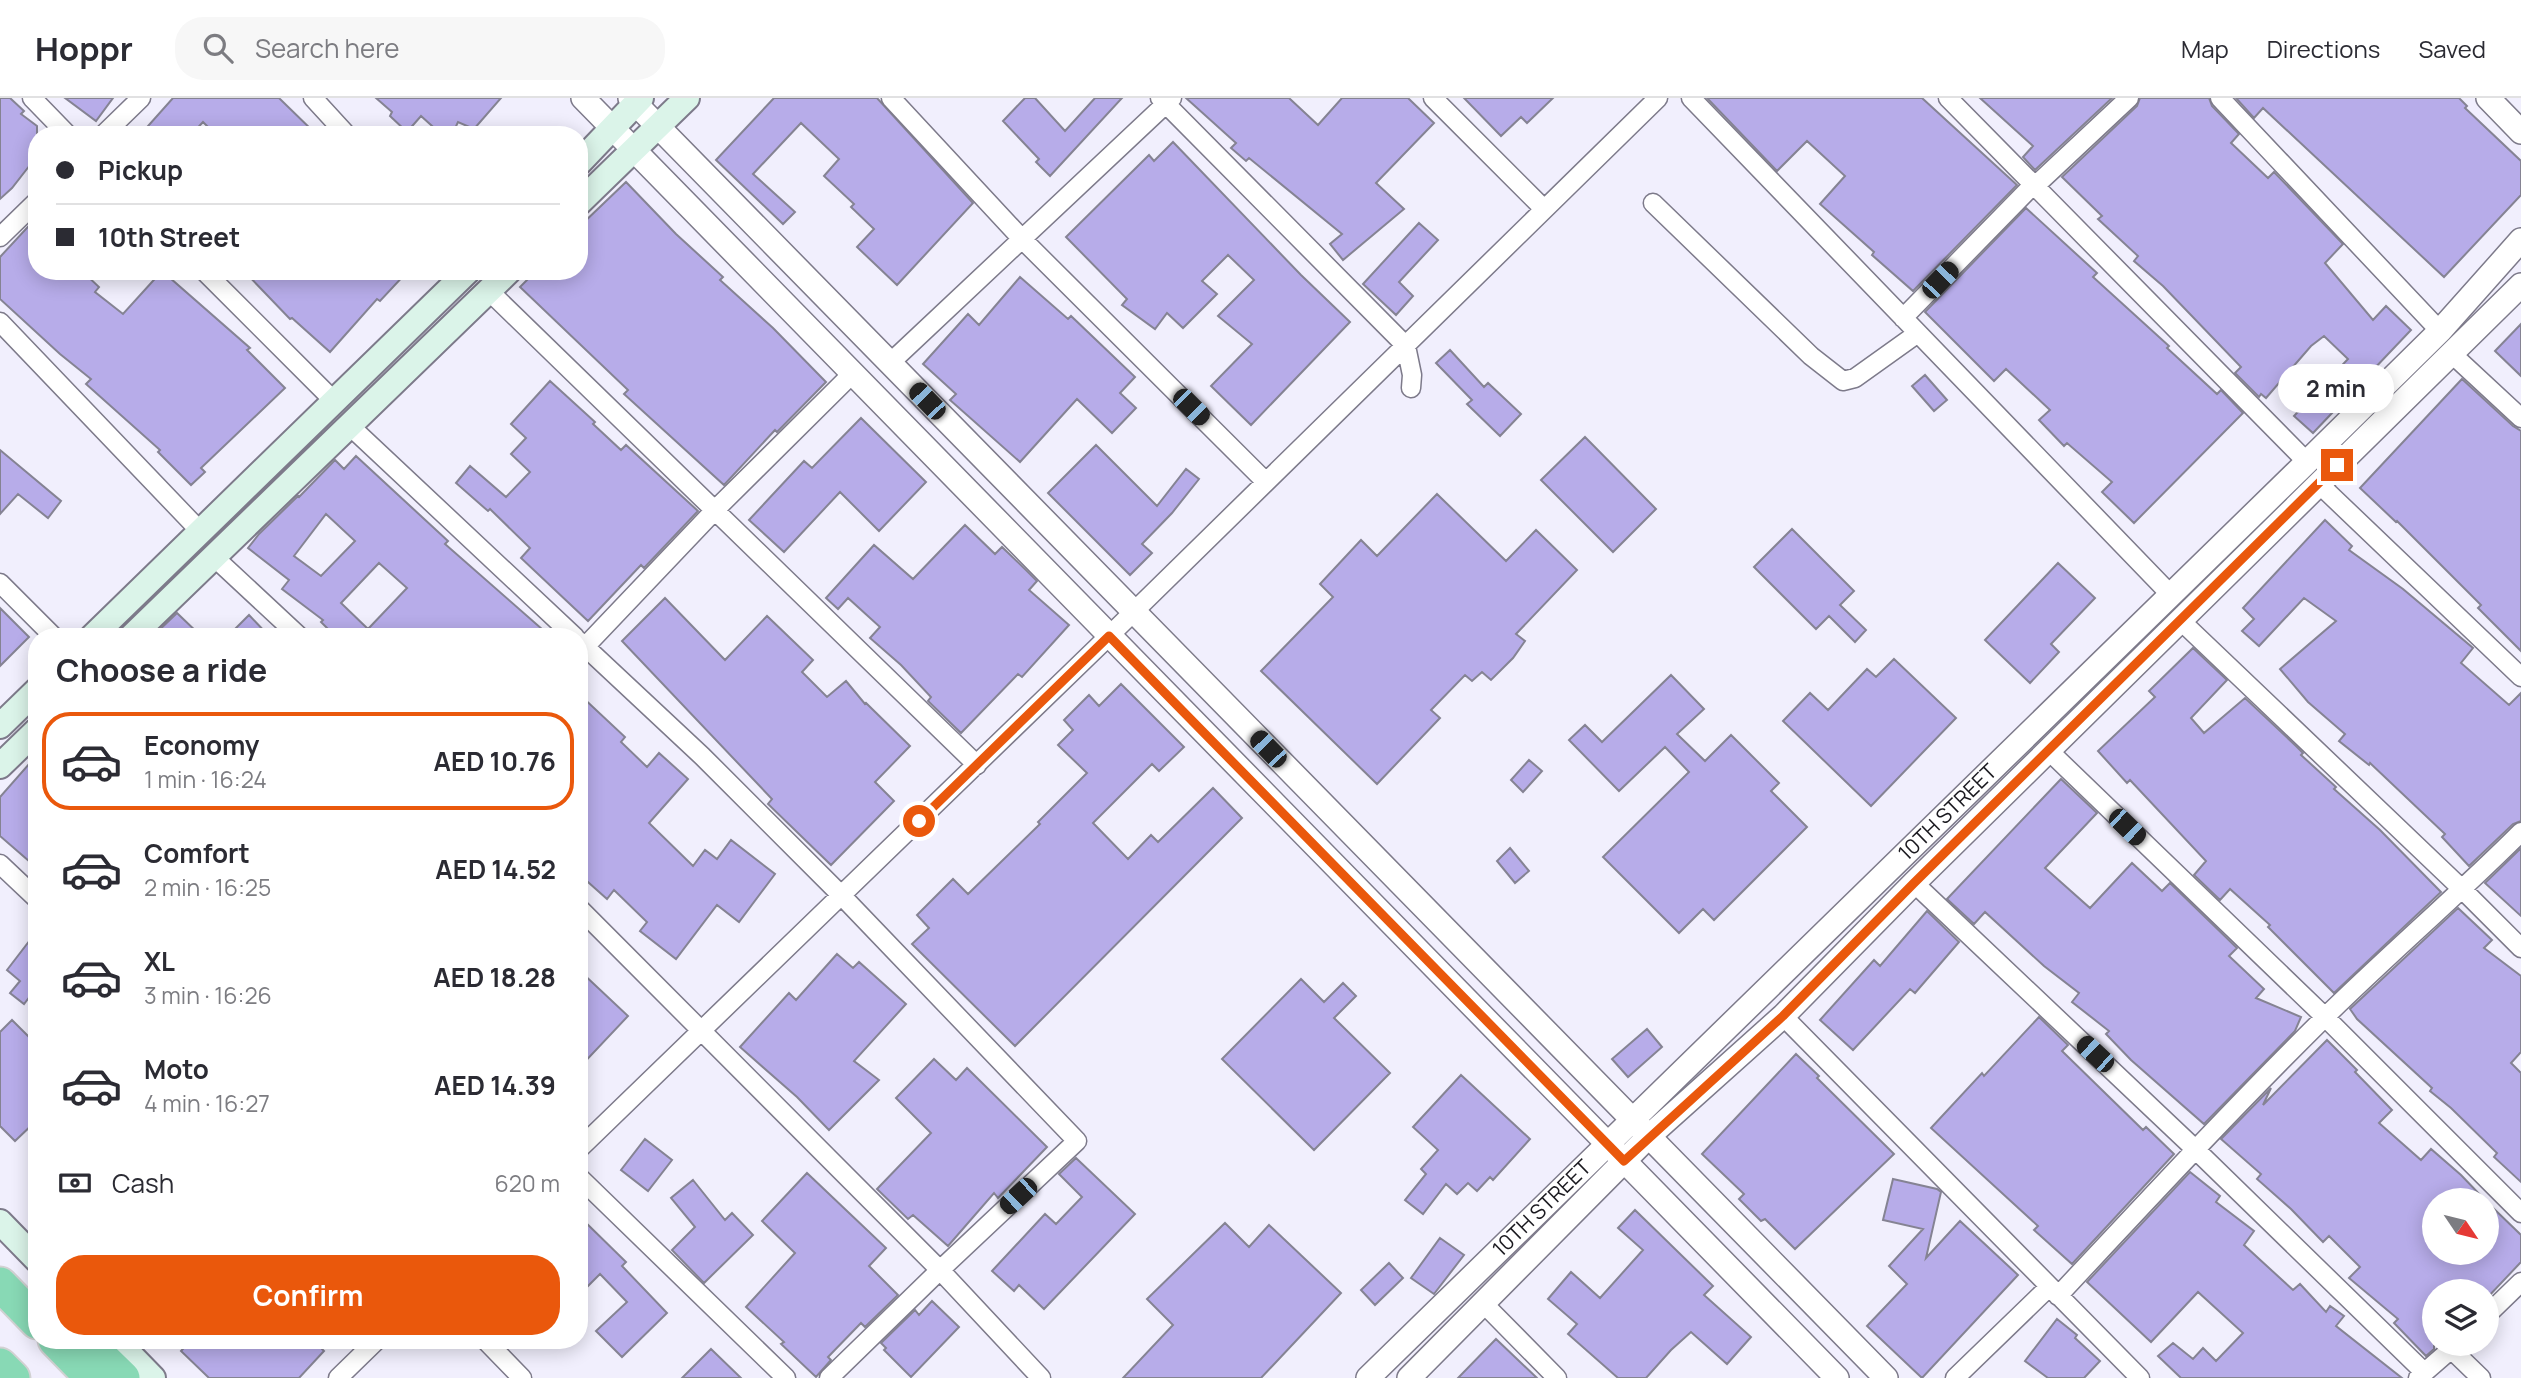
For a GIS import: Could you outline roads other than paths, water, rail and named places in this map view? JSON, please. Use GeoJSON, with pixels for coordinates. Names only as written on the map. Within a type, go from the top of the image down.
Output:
{"type":"FeatureCollection","features":[{"type":"Feature","properties":{"kind":"highway"},"geometry":{"type":"LineString","coordinates":[[0,1266],[28,1290]]}},
{"type":"Feature","properties":{"kind":"highway"},"geometry":{"type":"LineString","coordinates":[[0,1284],[28,1313]]}},
{"type":"Feature","properties":{"kind":"highway"},"geometry":{"type":"LineString","coordinates":[[64,1349],[92,1378]]}},
{"type":"Feature","properties":{"kind":"highway"},"geometry":{"type":"LineString","coordinates":[[93,1349],[123,1378]]}},
{"type":"Feature","properties":{"kind":"highway"},"geometry":{"type":"LineString","coordinates":[[0,1365],[13,1378]]}},
{"type":"Feature","properties":{"kind":"main road"},"geometry":{"type":"LineString","coordinates":[[588,194],[687,98]]}},
{"type":"Feature","properties":{"kind":"main road"},"geometry":{"type":"LineString","coordinates":[[588,155],[614,130],[636,100]]}},
{"type":"Feature","properties":{"kind":"main road"},"geometry":{"type":"LineString","coordinates":[[101,628],[459,280]]}},
{"type":"Feature","properties":{"kind":"main road"},"geometry":{"type":"LineString","coordinates":[[140,628],[500,280]]}},
{"type":"Feature","properties":{"kind":"main road"},"geometry":{"type":"LineString","coordinates":[[0,726],[28,699]]}},
{"type":"Feature","properties":{"kind":"main road"},"geometry":{"type":"LineString","coordinates":[[0,766],[28,739]]}},
{"type":"Feature","properties":{"kind":"main road"},"geometry":{"type":"LineString","coordinates":[[0,1222],[28,1251]]}},
{"type":"Feature","properties":{"kind":"main road"},"geometry":{"type":"LineString","coordinates":[[125,1349],[153,1378]]}},
{"type":"Feature","properties":{"kind":"street"},"geometry":{"type":"LineString","coordinates":[[33,98],[59,126]]}},
{"type":"Feature","properties":{"kind":"street"},"geometry":{"type":"LineString","coordinates":[[112,126],[141,98]]}},
{"type":"Feature","properties":{"kind":"street"},"geometry":{"type":"LineString","coordinates":[[313,98],[339,126]]}},
{"type":"Feature","properties":{"kind":"street"},"geometry":{"type":"LineString","coordinates":[[583,98],[1837,1378]]}},
{"type":"Feature","properties":{"kind":"street"},"geometry":{"type":"LineString","coordinates":[[891,98],[1022,239],[1266,482]]}},
{"type":"Feature","properties":{"kind":"street"},"geometry":{"type":"LineString","coordinates":[[1433,98],[1544,209]]}},
{"type":"Feature","properties":{"kind":"street"},"geometry":{"type":"LineString","coordinates":[[588,1141],[703,1032],[1658,98]]}},
{"type":"Feature","properties":{"kind":"street"},"geometry":{"type":"LineString","coordinates":[[1691,98],[2171,595]]}},
{"type":"Feature","properties":{"kind":"street"},"geometry":{"type":"LineString","coordinates":[[1948,98],[2307,462]]}},
{"type":"Feature","properties":{"kind":"street"},"geometry":{"type":"LineString","coordinates":[[1903,318],[2034,185],[2129,98]]}},
{"type":"Feature","properties":{"kind":"street"},"geometry":{"type":"LineString","coordinates":[[2220,98],[2440,331]]}},
{"type":"Feature","properties":{"kind":"street"},"geometry":{"type":"LineString","coordinates":[[2488,98],[2521,132]]}},
{"type":"Feature","properties":{"kind":"street"},"geometry":{"type":"LineString","coordinates":[[636,100],[658,127],[1886,1378]]}},
{"type":"Feature","properties":{"kind":"street"},"geometry":{"type":"LineString","coordinates":[[890,363],[1166,100],[1406,346],[1412,375],[1411,388]]}},
{"type":"Feature","properties":{"kind":"street"},"geometry":{"type":"LineString","coordinates":[[1653,203],[1811,356],[1843,381],[1855,378],[1918,334]]}},
{"type":"Feature","properties":{"kind":"street"},"geometry":{"type":"LineString","coordinates":[[0,237],[28,210]]}},
{"type":"Feature","properties":{"kind":"street","name":"10TH STREET"},"geometry":{"type":"LineString","coordinates":[[1409,1378],[1624,1161],[1640,1129],[2171,595],[2440,331],[2521,240]]}},
{"type":"Feature","properties":{"kind":"street"},"geometry":{"type":"LineString","coordinates":[[213,280],[334,401]]}},
{"type":"Feature","properties":{"kind":"street","name":"10TH STREET"},"geometry":{"type":"LineString","coordinates":[[1368,1378],[1606,1144],[1640,1129],[1783,1016],[1914,883],[2521,285]]}},
{"type":"Feature","properties":{"kind":"street"},"geometry":{"type":"LineString","coordinates":[[489,291],[976,765]]}},
{"type":"Feature","properties":{"kind":"street"},"geometry":{"type":"LineString","coordinates":[[0,322],[200,531]]}},
{"type":"Feature","properties":{"kind":"street"},"geometry":{"type":"LineString","coordinates":[[2452,354],[2521,418]]}},
{"type":"Feature","properties":{"kind":"street"},"geometry":{"type":"LineString","coordinates":[[588,636],[852,374]]}},
{"type":"Feature","properties":{"kind":"street"},"geometry":{"type":"LineString","coordinates":[[350,426],[563,628]]}},
{"type":"Feature","properties":{"kind":"street"},"geometry":{"type":"LineString","coordinates":[[2318,483],[2521,677]]}},
{"type":"Feature","properties":{"kind":"street"},"geometry":{"type":"LineString","coordinates":[[214,556],[290,628]]}},
{"type":"Feature","properties":{"kind":"street"},"geometry":{"type":"LineString","coordinates":[[0,583],[45,628]]}},
{"type":"Feature","properties":{"kind":"street"},"geometry":{"type":"LineString","coordinates":[[2180,620],[2521,948]]}},
{"type":"Feature","properties":{"kind":"street"},"geometry":{"type":"LineString","coordinates":[[588,651],[702,757],[842,896],[1077,1141],[829,1378]]}},
{"type":"Feature","properties":{"kind":"street"},"geometry":{"type":"LineString","coordinates":[[2049,751],[2325,1017],[2521,1213]]}},
{"type":"Feature","properties":{"kind":"street"},"geometry":{"type":"LineString","coordinates":[[1955,1378],[2053,1292],[2325,1017],[2463,890],[2521,832]]}},
{"type":"Feature","properties":{"kind":"street"},"geometry":{"type":"LineString","coordinates":[[0,864],[28,891]]}},
{"type":"Feature","properties":{"kind":"street"},"geometry":{"type":"LineString","coordinates":[[1914,883],[2195,1149],[2421,1375],[2443,1356]]}},
{"type":"Feature","properties":{"kind":"street"},"geometry":{"type":"LineString","coordinates":[[588,917],[940,1270],[1041,1378]]}},
{"type":"Feature","properties":{"kind":"street"},"geometry":{"type":"LineString","coordinates":[[1783,1016],[2140,1378]]}},
{"type":"Feature","properties":{"kind":"street"},"geometry":{"type":"LineString","coordinates":[[588,1186],[786,1378]]}},
{"type":"Feature","properties":{"kind":"street"},"geometry":{"type":"LineString","coordinates":[[2499,1303],[2521,1282]]}},
{"type":"Feature","properties":{"kind":"street"},"geometry":{"type":"LineString","coordinates":[[1483,1304],[1557,1378]]}},
{"type":"Feature","properties":{"kind":"street"},"geometry":{"type":"LineString","coordinates":[[338,1378],[368,1349]]}},
{"type":"Feature","properties":{"kind":"street"},"geometry":{"type":"LineString","coordinates":[[494,1349],[522,1378]]}},
{"type":"Feature","properties":{"kind":"street"},"geometry":{"type":"LineString","coordinates":[[2462,1356],[2481,1378]]}}]}
